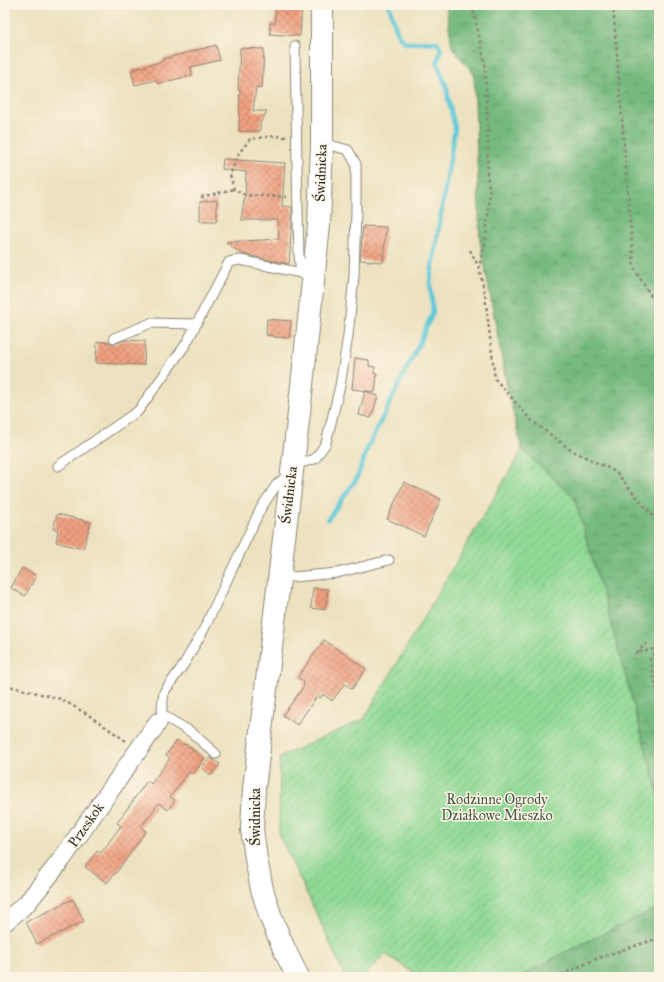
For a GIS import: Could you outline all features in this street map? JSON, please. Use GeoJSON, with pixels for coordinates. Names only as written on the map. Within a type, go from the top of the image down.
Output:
{"type":"FeatureCollection","features":[{"type":"Feature","properties":{"kind":"main road","name":"Świdnicka"},"geometry":{"type":"LineString","coordinates":[[298,977],[271,918],[262,889],[252,829],[254,789],[292,469],[307,274],[319,225],[322,143],[322,5]]}},
{"type":"Feature","properties":{"kind":"street","name":"Przeskok"},"geometry":{"type":"LineString","coordinates":[[5,922],[28,903],[62,859],[160,718]]}},
{"type":"Feature","properties":{"kind":"lane"},"geometry":{"type":"LineString","coordinates":[[295,46],[299,256],[307,274]]}},
{"type":"Feature","properties":{"kind":"lane"},"geometry":{"type":"LineString","coordinates":[[216,754],[191,732],[160,718],[164,692],[184,664],[204,629],[261,508],[277,484],[292,469],[315,459],[326,443],[340,386],[349,329],[354,276],[356,164],[348,150],[322,143]]}},
{"type":"Feature","properties":{"kind":"lane"},"geometry":{"type":"LineString","coordinates":[[58,466],[138,411],[186,344],[229,262],[240,260],[307,274]]}},
{"type":"Feature","properties":{"kind":"lane"},"geometry":{"type":"LineString","coordinates":[[114,338],[151,323],[196,324]]}},
{"type":"Feature","properties":{"kind":"lane"},"geometry":{"type":"LineString","coordinates":[[280,574],[293,577],[337,573],[389,560]]}},
{"type":"Feature","properties":{"kind":"path"},"geometry":{"type":"LineString","coordinates":[[473,5],[485,63],[488,142],[487,173],[490,194],[485,244],[478,268]]}},
{"type":"Feature","properties":{"kind":"path"},"geometry":{"type":"LineString","coordinates":[[613,5],[634,268],[651,296],[659,304]]}},
{"type":"Feature","properties":{"kind":"path"},"geometry":{"type":"LineString","coordinates":[[234,189],[230,175],[239,153],[250,138],[274,136],[297,137]]}},
{"type":"Feature","properties":{"kind":"path"},"geometry":{"type":"LineString","coordinates":[[201,197],[234,189],[245,195],[298,198]]}},
{"type":"Feature","properties":{"kind":"path"},"geometry":{"type":"LineString","coordinates":[[470,250],[478,268],[485,295],[495,379],[532,420],[571,450],[616,472],[656,520],[659,526]]}},
{"type":"Feature","properties":{"kind":"path"},"geometry":{"type":"LineString","coordinates":[[648,643],[636,653],[659,649]]}},
{"type":"Feature","properties":{"kind":"path"},"geometry":{"type":"LineString","coordinates":[[659,649],[650,658],[659,703]]}},
{"type":"Feature","properties":{"kind":"path"},"geometry":{"type":"LineString","coordinates":[[5,685],[61,699],[87,714],[139,750]]}},
{"type":"Feature","properties":{"kind":"path"},"geometry":{"type":"LineString","coordinates":[[556,977],[601,957],[659,938]]}},
{"type":"Feature","properties":{"kind":"green space"},"geometry":{"type":"Polygon","coordinates":[[[659,5],[659,798],[605,602],[574,497],[522,450],[507,386],[480,241],[474,74],[452,47],[446,6],[659,5]]]}},
{"type":"Feature","properties":{"kind":"green space","name":"Rodzinne Ogrody Działkowe Mieszko"},"geometry":{"type":"Polygon","coordinates":[[[522,450],[574,497],[605,602],[659,798],[659,907],[563,953],[520,977],[420,977],[385,954],[363,977],[345,977],[279,835],[280,757],[364,719],[522,450]]]}},
{"type":"Feature","properties":{"kind":"green space"},"geometry":{"type":"Polygon","coordinates":[[[659,907],[659,977],[520,977],[563,953],[659,907]]]}},
{"type":"Feature","properties":{"kind":"building"},"geometry":{"type":"Polygon","coordinates":[[[276,5],[302,5],[300,36],[270,34],[270,23],[275,23],[276,5]]]}},
{"type":"Feature","properties":{"kind":"building"},"geometry":{"type":"Polygon","coordinates":[[[216,45],[220,60],[191,67],[192,75],[158,84],[156,80],[135,85],[131,70],[163,61],[163,59],[216,45]]]}},
{"type":"Feature","properties":{"kind":"building"},"geometry":{"type":"Polygon","coordinates":[[[240,48],[264,49],[262,88],[256,87],[253,111],[267,111],[260,124],[260,131],[239,131],[240,90],[238,90],[240,48]]]}},
{"type":"Feature","properties":{"kind":"building"},"geometry":{"type":"Polygon","coordinates":[[[223,159],[285,163],[282,206],[292,207],[289,264],[242,254],[226,242],[279,239],[278,220],[241,220],[245,200],[246,172],[222,169],[223,159]]]}},
{"type":"Feature","properties":{"kind":"building"},"geometry":{"type":"Polygon","coordinates":[[[217,200],[217,221],[200,221],[200,202],[217,200]]]}},
{"type":"Feature","properties":{"kind":"building"},"geometry":{"type":"Polygon","coordinates":[[[363,226],[386,227],[383,262],[360,260],[363,226]]]}},
{"type":"Feature","properties":{"kind":"building"},"geometry":{"type":"Polygon","coordinates":[[[267,319],[291,321],[289,338],[266,335],[267,319]]]}},
{"type":"Feature","properties":{"kind":"building"},"geometry":{"type":"Polygon","coordinates":[[[125,340],[145,341],[144,365],[96,363],[97,342],[110,342],[114,344],[125,340]]]}},
{"type":"Feature","properties":{"kind":"building"},"geometry":{"type":"Polygon","coordinates":[[[355,358],[369,360],[369,366],[375,367],[374,373],[377,374],[375,392],[352,389],[355,358]]]}},
{"type":"Feature","properties":{"kind":"building"},"geometry":{"type":"Polygon","coordinates":[[[365,391],[378,396],[371,418],[359,415],[365,391]]]}},
{"type":"Feature","properties":{"kind":"building"},"geometry":{"type":"Polygon","coordinates":[[[404,482],[441,499],[424,536],[387,519],[404,482]]]}},
{"type":"Feature","properties":{"kind":"building"},"geometry":{"type":"Polygon","coordinates":[[[57,514],[91,522],[83,549],[56,542],[58,530],[53,529],[57,514]]]}},
{"type":"Feature","properties":{"kind":"building"},"geometry":{"type":"Polygon","coordinates":[[[22,568],[36,576],[25,596],[11,588],[22,568]]]}},
{"type":"Feature","properties":{"kind":"building"},"geometry":{"type":"Polygon","coordinates":[[[313,588],[328,589],[325,610],[311,608],[313,588]]]}},
{"type":"Feature","properties":{"kind":"building"},"geometry":{"type":"Polygon","coordinates":[[[324,640],[366,669],[352,689],[345,684],[332,701],[323,694],[321,698],[317,696],[297,725],[283,715],[304,686],[304,682],[298,677],[324,640]]]}},
{"type":"Feature","properties":{"kind":"building"},"geometry":{"type":"Polygon","coordinates":[[[177,740],[205,758],[193,774],[189,772],[170,797],[175,800],[168,810],[159,803],[141,827],[146,831],[119,869],[107,883],[85,867],[97,851],[101,853],[121,826],[117,823],[147,781],[151,784],[170,758],[166,755],[177,740]]]}},
{"type":"Feature","properties":{"kind":"building"},"geometry":{"type":"Polygon","coordinates":[[[210,757],[220,764],[211,775],[202,768],[210,757]]]}},
{"type":"Feature","properties":{"kind":"building"},"geometry":{"type":"Polygon","coordinates":[[[73,899],[84,921],[37,944],[26,922],[73,899]]]}},
{"type":"Feature","properties":{"kind":"waterway"},"geometry":{"type":"LineString","coordinates":[[328,519],[357,478],[368,447],[421,340],[433,312],[430,282],[455,128],[447,88],[437,63],[441,49],[437,42],[406,43],[398,35],[389,5]]}}]}
